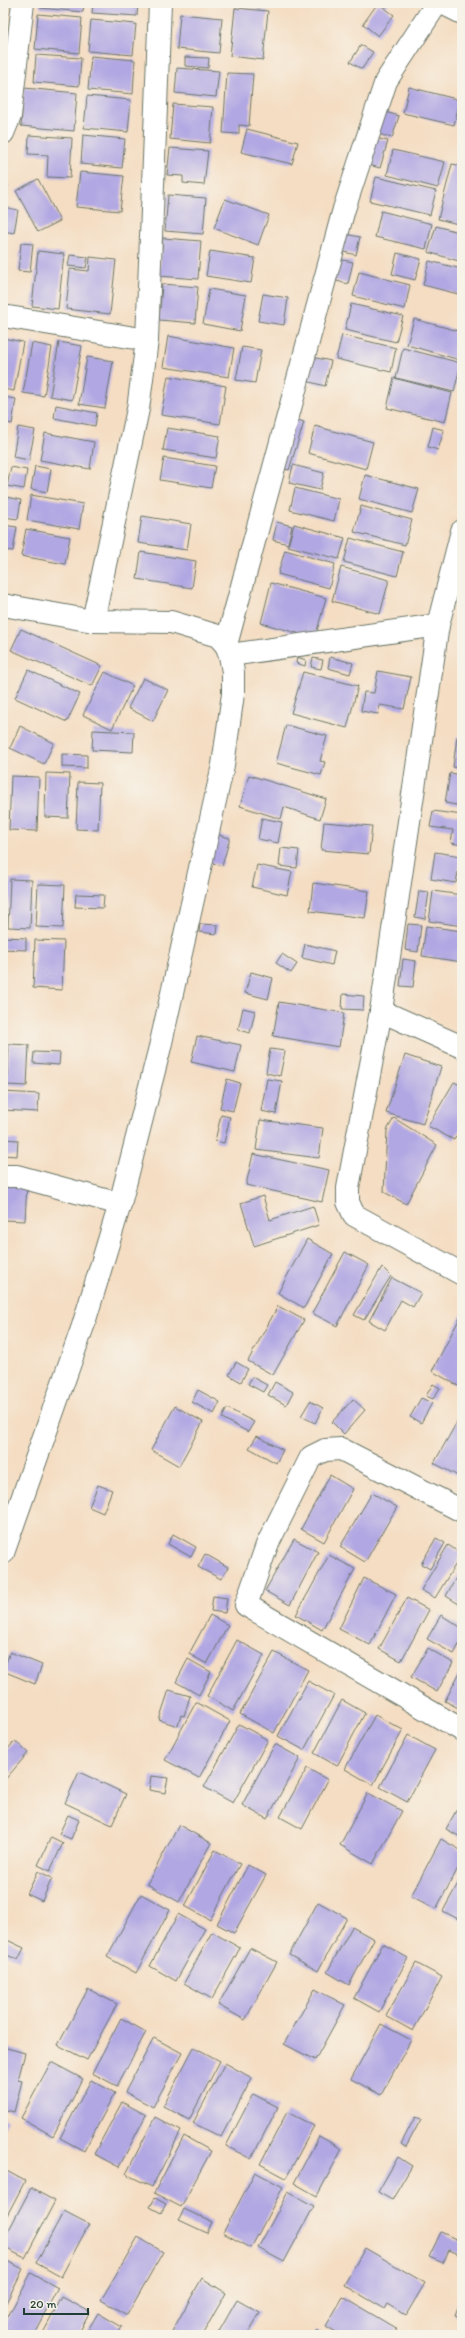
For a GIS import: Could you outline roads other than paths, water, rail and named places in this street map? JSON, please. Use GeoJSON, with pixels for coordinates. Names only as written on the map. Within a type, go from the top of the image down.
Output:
{"type":"FeatureCollection","features":[{"type":"Feature","properties":{"kind":"street"},"geometry":{"type":"LineString","coordinates":[[3,132],[10,116],[23,3]]}},
{"type":"Feature","properties":{"kind":"street"},"geometry":{"type":"LineString","coordinates":[[93,621],[138,409],[147,340],[160,3]]}},
{"type":"Feature","properties":{"kind":"street"},"geometry":{"type":"LineString","coordinates":[[228,650],[344,209],[386,81],[437,3]]}},
{"type":"Feature","properties":{"kind":"street"},"geometry":{"type":"LineString","coordinates":[[442,3],[462,13]]}},
{"type":"Feature","properties":{"kind":"street"},"geometry":{"type":"LineString","coordinates":[[3,316],[147,340]]}},
{"type":"Feature","properties":{"kind":"street"},"geometry":{"type":"LineString","coordinates":[[462,531],[438,625],[382,1011],[348,1188],[348,1202],[354,1215],[462,1274]]}},
{"type":"Feature","properties":{"kind":"street"},"geometry":{"type":"LineString","coordinates":[[3,605],[93,621],[171,622],[218,636],[228,650],[233,672],[233,694],[223,765],[160,1047],[120,1204],[84,1326],[3,1553]]}},
{"type":"Feature","properties":{"kind":"street"},"geometry":{"type":"LineString","coordinates":[[228,650],[438,625]]}},
{"type":"Feature","properties":{"kind":"street"},"geometry":{"type":"LineString","coordinates":[[382,1011],[462,1047]]}},
{"type":"Feature","properties":{"kind":"street"},"geometry":{"type":"LineString","coordinates":[[3,1176],[17,1176],[120,1204]]}},
{"type":"Feature","properties":{"kind":"street"},"geometry":{"type":"LineString","coordinates":[[462,1511],[341,1449],[325,1450],[311,1457],[267,1544],[246,1605],[462,1730]]}}]}
